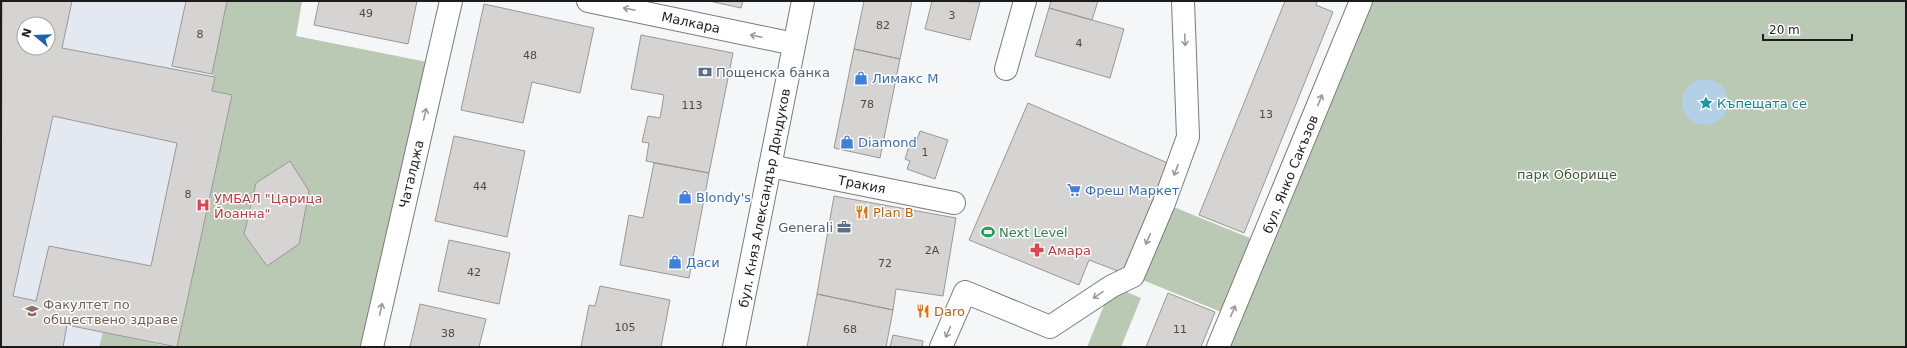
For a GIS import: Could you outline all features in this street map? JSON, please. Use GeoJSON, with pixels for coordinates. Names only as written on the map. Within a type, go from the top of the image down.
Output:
{"type":"FeatureCollection","features":[{"type":"Feature","properties":{"kind":"street","name":"Чаталджа"},"geometry":{"type":"LineString","coordinates":[[372,347],[451,1]]}},
{"type":"Feature","properties":{"kind":"street","name":"Малкара"},"geometry":{"type":"LineString","coordinates":[[588,1],[794,44]]}},
{"type":"Feature","properties":{"kind":"street","name":"бул. Княз Александър Дондуков"},"geometry":{"type":"LineString","coordinates":[[734,347],[803,1]]}},
{"type":"Feature","properties":{"kind":"street"},"geometry":{"type":"LineString","coordinates":[[1006,69],[1025,1]]}},
{"type":"Feature","properties":{"kind":"street"},"geometry":{"type":"LineString","coordinates":[[941,347],[965,292],[1050,327],[1112,286],[1132,276],[1164,203],[1188,137],[1183,1]]}},
{"type":"Feature","properties":{"kind":"street","name":"бул. Янко Сакъзов"},"geometry":{"type":"LineString","coordinates":[[1218,347],[1361,1]]}},
{"type":"Feature","properties":{"kind":"street","name":"Тракия"},"geometry":{"type":"LineString","coordinates":[[770,166],[954,203]]}},
{"type":"Feature","properties":{"kind":"shaded area","name":"УМБАЛ \"Царица Йоанна\""},"geometry":{"type":"Polygon","coordinates":[[[1,1],[302,1],[296,36],[437,64],[372,347],[1,347],[1,1]]]}},
{"type":"Feature","properties":{"kind":"green space"},"geometry":{"type":"Polygon","coordinates":[[[227,1],[302,1],[296,36],[437,64],[372,347],[177,347],[231,95],[212,91],[215,77],[212,74],[227,1]]]}},
{"type":"Feature","properties":{"kind":"green space","name":"парк Оборище"},"geometry":{"type":"Polygon","coordinates":[[[1370,1],[1906,1],[1906,347],[1229,347],[1370,1]]]}},
{"type":"Feature","properties":{"kind":"green space"},"geometry":{"type":"Polygon","coordinates":[[[1164,203],[1262,243],[1231,316],[1133,276],[1164,203]]]}},
{"type":"Feature","properties":{"kind":"green space"},"geometry":{"type":"Polygon","coordinates":[[[1112,286],[1141,298],[1121,347],[1087,347],[1112,286]]]}},
{"type":"Feature","properties":{"kind":"green space"},"geometry":{"type":"Polygon","coordinates":[[[103,332],[171,347],[99,347],[103,332]]]}},
{"type":"Feature","properties":{"kind":"water"},"geometry":{"type":"Polygon","coordinates":[[[1710,79],[1722,85],[1727,93],[1727,111],[1722,119],[1714,124],[1700,125],[1688,119],[1683,111],[1682,97],[1688,85],[1696,80],[1710,79]]]}},
{"type":"Feature","properties":{"kind":"building"},"geometry":{"type":"Polygon","coordinates":[[[2,1],[72,1],[62,48],[215,77],[212,91],[232,95],[177,347],[67,325],[63,347],[1,347],[2,1]],[[53,116],[13,296],[36,301],[49,246],[151,266],[177,143],[53,116]]]}},
{"type":"Feature","properties":{"kind":"building"},"geometry":{"type":"Polygon","coordinates":[[[186,1],[227,1],[212,74],[172,66],[186,1]]]}},
{"type":"Feature","properties":{"kind":"building"},"geometry":{"type":"Polygon","coordinates":[[[319,1],[417,1],[408,44],[314,25],[319,1]]]}},
{"type":"Feature","properties":{"kind":"building"},"geometry":{"type":"Polygon","coordinates":[[[709,1],[743,1],[741,8],[709,1]]]}},
{"type":"Feature","properties":{"kind":"building"},"geometry":{"type":"Polygon","coordinates":[[[864,1],[912,1],[900,59],[854,49],[864,1]]]}},
{"type":"Feature","properties":{"kind":"building"},"geometry":{"type":"Polygon","coordinates":[[[932,1],[980,2],[970,40],[925,29],[932,1]]]}},
{"type":"Feature","properties":{"kind":"building"},"geometry":{"type":"Polygon","coordinates":[[[1051,1],[1098,1],[1092,20],[1049,8],[1051,1]]]}},
{"type":"Feature","properties":{"kind":"building"},"geometry":{"type":"Polygon","coordinates":[[[1285,1],[1317,1],[1316,5],[1333,12],[1244,233],[1199,215],[1285,1]]]}},
{"type":"Feature","properties":{"kind":"building"},"geometry":{"type":"Polygon","coordinates":[[[484,4],[594,28],[580,93],[532,82],[523,123],[461,110],[484,4]]]}},
{"type":"Feature","properties":{"kind":"building"},"geometry":{"type":"Polygon","coordinates":[[[1049,8],[1124,29],[1110,78],[1035,56],[1049,8]]]}},
{"type":"Feature","properties":{"kind":"building"},"geometry":{"type":"Polygon","coordinates":[[[641,35],[733,53],[709,173],[646,161],[649,143],[642,142],[648,116],[660,118],[664,95],[631,89],[641,35]]]}},
{"type":"Feature","properties":{"kind":"building"},"geometry":{"type":"Polygon","coordinates":[[[854,49],[900,59],[880,158],[834,148],[854,49]]]}},
{"type":"Feature","properties":{"kind":"building","name":"Фреш Маркет"},"geometry":{"type":"Polygon","coordinates":[[[1028,103],[1170,164],[1123,273],[1089,260],[1079,285],[969,240],[1028,103]]]}},
{"type":"Feature","properties":{"kind":"building"},"geometry":{"type":"Polygon","coordinates":[[[920,131],[948,140],[935,179],[907,169],[910,161],[905,159],[910,143],[915,145],[920,131]]]}},
{"type":"Feature","properties":{"kind":"building"},"geometry":{"type":"Polygon","coordinates":[[[454,136],[525,151],[507,237],[435,221],[454,136]]]}},
{"type":"Feature","properties":{"kind":"building"},"geometry":{"type":"Polygon","coordinates":[[[290,161],[309,191],[299,244],[267,266],[244,234],[256,183],[290,161]]]}},
{"type":"Feature","properties":{"kind":"building"},"geometry":{"type":"Polygon","coordinates":[[[654,163],[709,173],[689,278],[620,265],[629,215],[643,218],[654,163]]]}},
{"type":"Feature","properties":{"kind":"building"},"geometry":{"type":"Polygon","coordinates":[[[834,196],[956,218],[943,296],[896,289],[893,310],[817,294],[834,196]]]}},
{"type":"Feature","properties":{"kind":"building"},"geometry":{"type":"Polygon","coordinates":[[[449,240],[510,253],[499,304],[438,291],[449,240]]]}},
{"type":"Feature","properties":{"kind":"building"},"geometry":{"type":"Polygon","coordinates":[[[600,286],[670,300],[661,347],[581,347],[589,305],[595,306],[600,286]]]}},
{"type":"Feature","properties":{"kind":"building"},"geometry":{"type":"Polygon","coordinates":[[[1168,293],[1215,312],[1201,347],[1146,347],[1168,293]]]}},
{"type":"Feature","properties":{"kind":"building"},"geometry":{"type":"Polygon","coordinates":[[[817,294],[893,310],[886,347],[807,347],[817,294]]]}},
{"type":"Feature","properties":{"kind":"building"},"geometry":{"type":"Polygon","coordinates":[[[420,304],[486,319],[479,347],[410,347],[420,304]]]}},
{"type":"Feature","properties":{"kind":"building"},"geometry":{"type":"Polygon","coordinates":[[[893,335],[923,341],[922,347],[890,347],[893,335]]]}},
{"type":"Feature","properties":{"kind":"place","name":"Пощенска банка"},"geometry":{"type":"Point","coordinates":[705,72]}},
{"type":"Feature","properties":{"kind":"place","name":"Лимакс М"},"geometry":{"type":"Point","coordinates":[861,78]}},
{"type":"Feature","properties":{"kind":"place","name":"Къпещата се"},"geometry":{"type":"Point","coordinates":[1706,103]}},
{"type":"Feature","properties":{"kind":"place","name":"Diamond"},"geometry":{"type":"Point","coordinates":[847,142]}},
{"type":"Feature","properties":{"kind":"place","name":"Фреш Маркет"},"geometry":{"type":"Point","coordinates":[1074,190]}},
{"type":"Feature","properties":{"kind":"place","name":"Blondy's"},"geometry":{"type":"Point","coordinates":[685,197]}},
{"type":"Feature","properties":{"kind":"place","name":"УМБАЛ \"Царица Йоанна\""},"geometry":{"type":"Point","coordinates":[203,205]}},
{"type":"Feature","properties":{"kind":"place","name":"Plan B"},"geometry":{"type":"Point","coordinates":[862,212]}},
{"type":"Feature","properties":{"kind":"place","name":"Generali"},"geometry":{"type":"Point","coordinates":[844,227]}},
{"type":"Feature","properties":{"kind":"place","name":"Next Level"},"geometry":{"type":"Point","coordinates":[988,232]}},
{"type":"Feature","properties":{"kind":"place","name":"Амара"},"geometry":{"type":"Point","coordinates":[1037,250]}},
{"type":"Feature","properties":{"kind":"place","name":"Даси"},"geometry":{"type":"Point","coordinates":[675,262]}},
{"type":"Feature","properties":{"kind":"place","name":"Факултет по обществено здраве"},"geometry":{"type":"Point","coordinates":[32,311]}},
{"type":"Feature","properties":{"kind":"place","name":"Daro"},"geometry":{"type":"Point","coordinates":[923,311]}}]}
